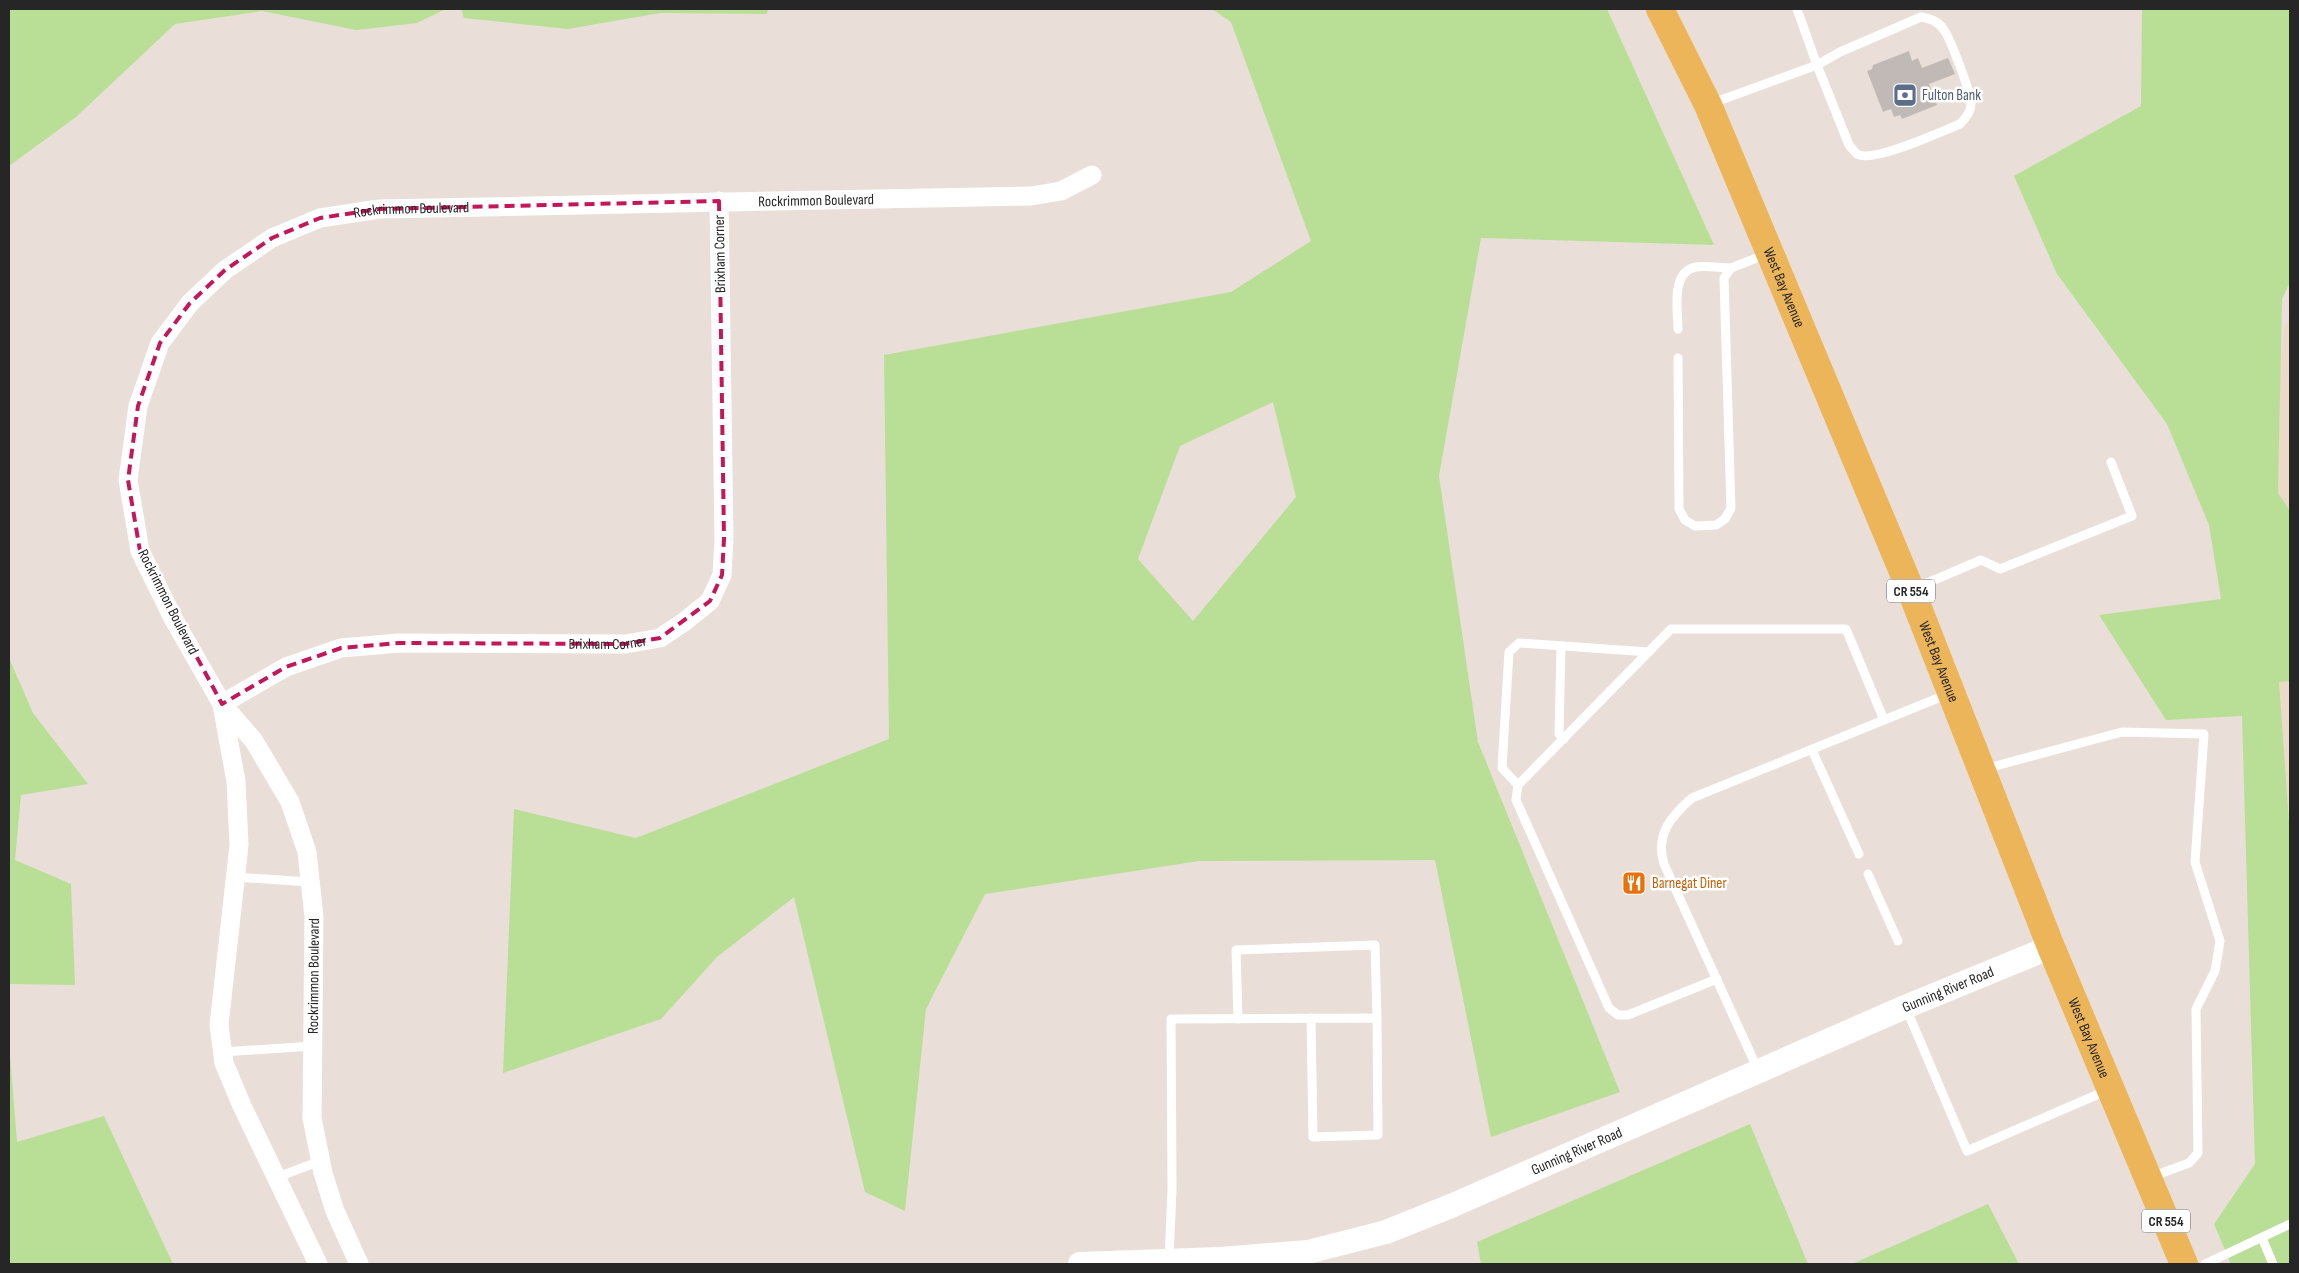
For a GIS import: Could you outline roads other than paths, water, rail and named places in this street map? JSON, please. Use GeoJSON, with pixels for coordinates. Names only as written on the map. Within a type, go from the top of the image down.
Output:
{"type":"FeatureCollection","features":[{"type":"Feature","properties":{"kind":"main road","name":"West Bay Avenue"},"geometry":{"type":"LineString","coordinates":[[1660,9],[1708,105],[1770,253],[1910,590],[2051,947],[2184,1264]]}},
{"type":"Feature","properties":{"kind":"street","name":"Rockrimmon Boulevard"},"geometry":{"type":"LineString","coordinates":[[359,1264],[334,1211],[320,1161],[312,1118],[314,917],[307,852],[290,802],[254,741],[222,704],[174,620],[140,551],[128,480],[138,406],[160,343],[190,303],[225,270],[272,238],[320,218],[379,209],[1031,196],[1061,191],[1092,175]]}},
{"type":"Feature","properties":{"kind":"street","name":"Brixham Corner"},"geometry":{"type":"LineString","coordinates":[[222,704],[286,667],[341,648],[398,643],[626,644],[660,638],[710,601],[722,575],[724,539],[719,201]]}},
{"type":"Feature","properties":{"kind":"street","name":"Rockrimmon Boulevard"},"geometry":{"type":"LineString","coordinates":[[222,704],[236,781],[239,845],[219,1025],[222,1052],[224,1063],[242,1106],[278,1177],[318,1264]]}},
{"type":"Feature","properties":{"kind":"street","name":"Gunning River Road"},"geometry":{"type":"LineString","coordinates":[[1080,1264],[1220,1259],[1308,1252],[1386,1232],[1451,1206],[1905,1007],[2051,947]]}},
{"type":"Feature","properties":{"kind":"lane"},"geometry":{"type":"LineString","coordinates":[[1708,105],[1817,64],[1840,52],[1921,18],[1934,20],[1944,30],[1969,90],[1972,106],[1966,118],[1960,124],[1896,149],[1866,156],[1857,154],[1850,145],[1817,64],[1797,9]]}},
{"type":"Feature","properties":{"kind":"lane"},"geometry":{"type":"LineString","coordinates":[[1678,329],[1678,283],[1685,272],[1695,267],[1731,268],[1770,253]]}},
{"type":"Feature","properties":{"kind":"lane"},"geometry":{"type":"LineString","coordinates":[[1678,358],[1679,509],[1685,520],[1695,526],[1716,526],[1725,519],[1731,508],[1723,290],[1724,278],[1731,268]]}},
{"type":"Feature","properties":{"kind":"lane"},"geometry":{"type":"LineString","coordinates":[[1910,590],[1981,560],[2000,569],[2132,516],[2111,462]]}},
{"type":"Feature","properties":{"kind":"lane"},"geometry":{"type":"LineString","coordinates":[[1717,979],[1628,1014],[1618,1015],[1609,1008],[1516,800],[1518,785],[1672,629],[1846,628],[1884,720]]}},
{"type":"Feature","properties":{"kind":"lane"},"geometry":{"type":"LineString","coordinates":[[1518,785],[1502,768],[1509,652],[1519,643],[1649,652]]}},
{"type":"Feature","properties":{"kind":"lane"},"geometry":{"type":"LineString","coordinates":[[1561,646],[1560,734],[1564,739]]}},
{"type":"Feature","properties":{"kind":"lane"},"geometry":{"type":"LineString","coordinates":[[1759,1072],[1664,864],[1660,850],[1665,830],[1675,813],[1692,798],[1951,693]]}},
{"type":"Feature","properties":{"kind":"lane"},"geometry":{"type":"LineString","coordinates":[[1981,769],[2122,732],[2204,734],[2195,862],[2220,941],[2215,971],[2196,1010],[2198,1153],[2189,1163],[2148,1179]]}},
{"type":"Feature","properties":{"kind":"lane"},"geometry":{"type":"LineString","coordinates":[[1812,750],[1859,854]]}},
{"type":"Feature","properties":{"kind":"lane"},"geometry":{"type":"LineString","coordinates":[[1868,874],[1898,940]]}},
{"type":"Feature","properties":{"kind":"lane"},"geometry":{"type":"LineString","coordinates":[[235,877],[310,882]]}},
{"type":"Feature","properties":{"kind":"lane"},"geometry":{"type":"LineString","coordinates":[[1238,1018],[1236,950],[1374,945],[1378,1135],[1313,1137],[1311,1018]]}},
{"type":"Feature","properties":{"kind":"lane"},"geometry":{"type":"LineString","coordinates":[[1905,1007],[1967,1151],[2110,1088]]}},
{"type":"Feature","properties":{"kind":"lane"},"geometry":{"type":"LineString","coordinates":[[1169,1260],[1172,1190],[1171,1019],[1377,1018]]}},
{"type":"Feature","properties":{"kind":"lane"},"geometry":{"type":"LineString","coordinates":[[222,1052],[312,1046]]}},
{"type":"Feature","properties":{"kind":"lane"},"geometry":{"type":"LineString","coordinates":[[278,1177],[320,1161]]}},
{"type":"Feature","properties":{"kind":"lane"},"geometry":{"type":"LineString","coordinates":[[2205,1264],[2290,1224]]}},
{"type":"Feature","properties":{"kind":"lane"},"geometry":{"type":"LineString","coordinates":[[2262,1238],[2273,1264]]}},
{"type":"Feature","properties":{"kind":"place","name":"Fulton Bank"},"geometry":{"type":"Point","coordinates":[1905,95]}},
{"type":"Feature","properties":{"kind":"place","name":"Barnegat Diner"},"geometry":{"type":"Point","coordinates":[1634,883]}}]}
